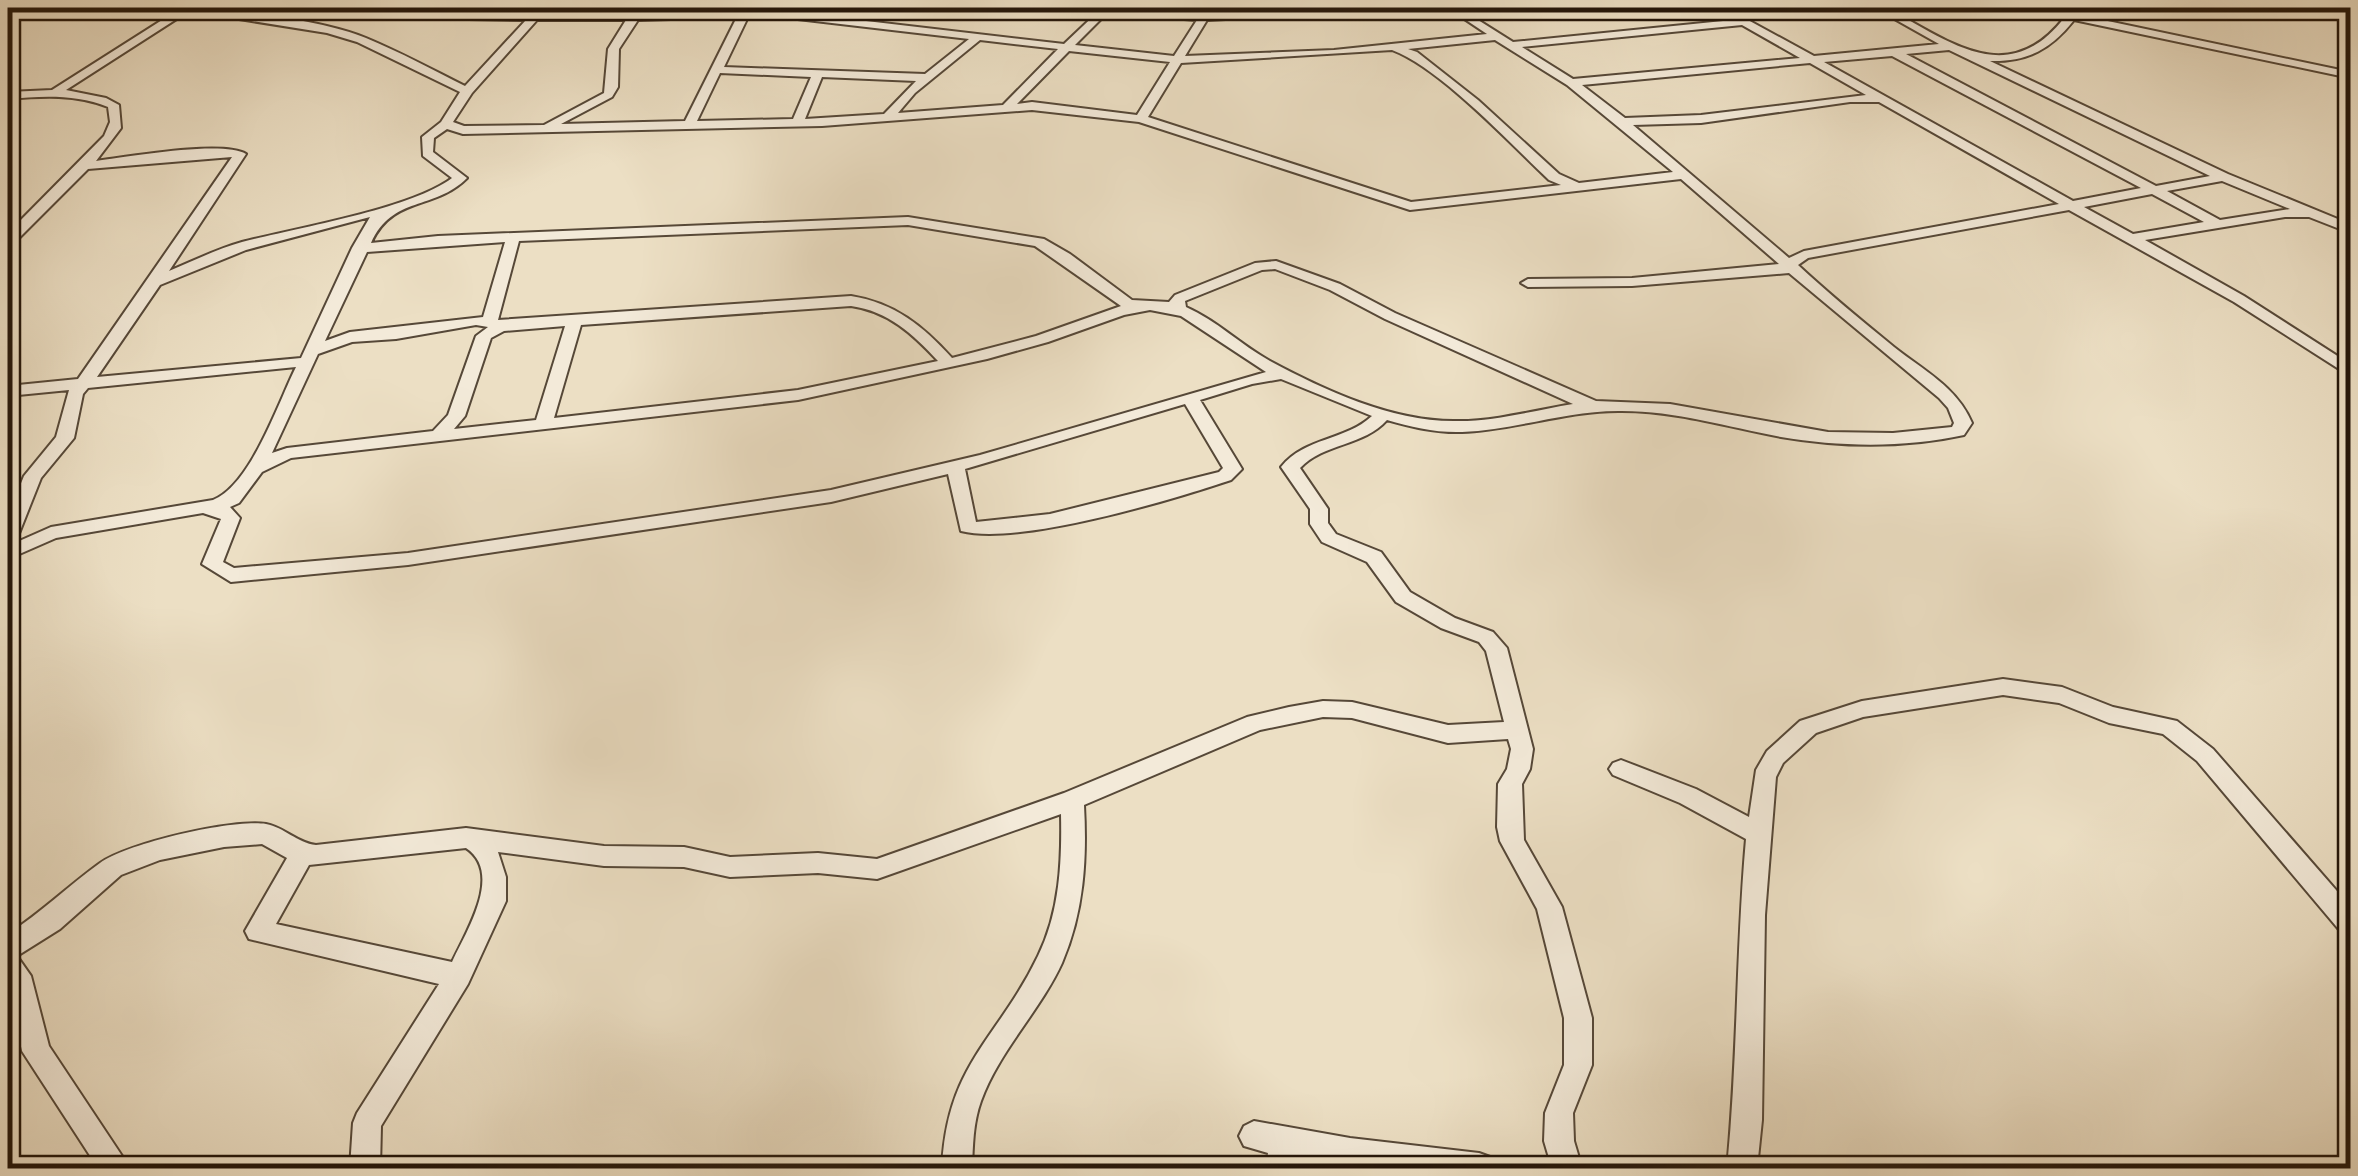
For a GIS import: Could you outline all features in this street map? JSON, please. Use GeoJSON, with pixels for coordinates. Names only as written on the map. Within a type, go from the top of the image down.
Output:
{"type":"FeatureCollection","features":[{"type":"Feature","properties":{"kind":"street"},"geometry":{"type":"LineString","coordinates":[[8,22],[32,8]]}},
{"type":"Feature","properties":{"kind":"street"},"geometry":{"type":"LineString","coordinates":[[54,94],[130,41],[156,30],[187,8],[328,30],[361,40],[465,86]]}},
{"type":"Feature","properties":{"kind":"street"},"geometry":{"type":"LineString","coordinates":[[1086,8],[1204,17],[1376,8]]}},
{"type":"Feature","properties":{"kind":"street"},"geometry":{"type":"LineString","coordinates":[[359,248],[438,240],[908,222],[1039,242],[1057,249],[1122,303],[1179,310],[1282,374],[1421,424],[1455,427],[1593,406],[1650,404],[1823,438],[1875,439],[1958,430],[1964,423],[1945,394],[1889,351],[1622,122],[1571,83],[1453,8]]}},
{"type":"Feature","properties":{"kind":"street"},"geometry":{"type":"LineString","coordinates":[[1719,8],[2238,299],[2350,371]]}},
{"type":"Feature","properties":{"kind":"street"},"geometry":{"type":"LineString","coordinates":[[1880,8],[1958,50],[2223,177],[2347,226]]}},
{"type":"Feature","properties":{"kind":"street"},"geometry":{"type":"LineString","coordinates":[[2034,8],[2350,75]]}},
{"type":"Feature","properties":{"kind":"street"},"geometry":{"type":"LineString","coordinates":[[2303,8],[2350,18]]}},
{"type":"Feature","properties":{"kind":"street"},"geometry":{"type":"LineString","coordinates":[[1007,107],[1104,10]]}},
{"type":"Feature","properties":{"kind":"street"},"geometry":{"type":"LineString","coordinates":[[328,30],[361,11],[746,12],[873,20],[978,37],[1178,60],[1746,22]]}},
{"type":"Feature","properties":{"kind":"street"},"geometry":{"type":"LineString","coordinates":[[543,128],[608,95],[614,86],[614,50],[628,22],[641,11]]}},
{"type":"Feature","properties":{"kind":"street"},"geometry":{"type":"LineString","coordinates":[[152,283],[241,247],[436,193],[460,178],[428,154],[428,137],[446,124],[465,86],[538,12]]}},
{"type":"Feature","properties":{"kind":"street"},"geometry":{"type":"LineString","coordinates":[[689,126],[746,12]]}},
{"type":"Feature","properties":{"kind":"street"},"geometry":{"type":"LineString","coordinates":[[1571,83],[1624,81],[1892,51],[1958,50],[1991,58],[2036,52],[2052,43],[2072,16]]}},
{"type":"Feature","properties":{"kind":"street"},"geometry":{"type":"LineString","coordinates":[[1141,119],[1204,17]]}},
{"type":"Feature","properties":{"kind":"street"},"geometry":{"type":"LineString","coordinates":[[886,120],[978,37]]}},
{"type":"Feature","properties":{"kind":"street"},"geometry":{"type":"LineString","coordinates":[[1394,48],[1412,54],[1474,103],[1554,177],[1579,188]]}},
{"type":"Feature","properties":{"kind":"street"},"geometry":{"type":"LineString","coordinates":[[1892,51],[2149,190],[2220,224]]}},
{"type":"Feature","properties":{"kind":"street"},"geometry":{"type":"LineString","coordinates":[[719,70],[929,78]]}},
{"type":"Feature","properties":{"kind":"street"},"geometry":{"type":"LineString","coordinates":[[798,122],[819,72]]}},
{"type":"Feature","properties":{"kind":"street"},"geometry":{"type":"LineString","coordinates":[[8,95],[54,94],[103,100],[113,105],[116,126],[8,241]]}},
{"type":"Feature","properties":{"kind":"street"},"geometry":{"type":"LineString","coordinates":[[1622,122],[1701,118],[1850,98],[1886,100]]}},
{"type":"Feature","properties":{"kind":"street"},"geometry":{"type":"LineString","coordinates":[[446,124],[463,130],[689,126],[886,120],[1007,107],[1065,109],[1141,119],[1399,205],[1682,175]]}},
{"type":"Feature","properties":{"kind":"street"},"geometry":{"type":"LineString","coordinates":[[8,536],[33,476],[65,438],[71,405],[83,382],[240,154],[217,152],[81,166]]}},
{"type":"Feature","properties":{"kind":"street"},"geometry":{"type":"LineString","coordinates":[[1528,283],[1632,282],[1793,267],[1804,255],[2223,177]]}},
{"type":"Feature","properties":{"kind":"street"},"geometry":{"type":"LineString","coordinates":[[8,553],[51,533],[204,508],[232,499],[256,468],[359,248],[374,221],[386,209]]}},
{"type":"Feature","properties":{"kind":"street"},"geometry":{"type":"LineString","coordinates":[[2128,239],[2284,213],[2313,214]]}},
{"type":"Feature","properties":{"kind":"street"},"geometry":{"type":"LineString","coordinates":[[439,434],[456,416],[484,336],[495,324],[513,238]]}},
{"type":"Feature","properties":{"kind":"street"},"geometry":{"type":"LineString","coordinates":[[1179,310],[1176,301],[1180,298],[1260,266],[1276,265],[1335,287],[1593,406]]}},
{"type":"Feature","properties":{"kind":"street"},"geometry":{"type":"LineString","coordinates":[[8,391],[309,358],[350,337],[396,334],[463,321],[574,321],[863,302],[900,316],[948,363]]}},
{"type":"Feature","properties":{"kind":"street"},"geometry":{"type":"LineString","coordinates":[[256,468],[287,453],[798,395],[1042,339],[1139,307]]}},
{"type":"Feature","properties":{"kind":"street"},"geometry":{"type":"LineString","coordinates":[[544,422],[574,321]]}},
{"type":"Feature","properties":{"kind":"street"},"geometry":{"type":"LineString","coordinates":[[204,508],[229,514],[231,518],[212,564],[231,574],[357,565],[831,496],[955,466],[1250,378],[1282,374]]}},
{"type":"Feature","properties":{"kind":"street"},"geometry":{"type":"LineString","coordinates":[[955,466],[968,527],[984,532],[1057,519],[1217,479],[1233,469],[1190,399]]}},
{"type":"Feature","properties":{"kind":"street"},"geometry":{"type":"LineString","coordinates":[[1384,413],[1375,426],[1333,439],[1297,459],[1290,468],[1319,510],[1320,524],[1329,538],[1374,557],[1403,597],[1486,637],[1496,648],[1514,730],[1522,749],[1510,784],[1508,827],[1549,907],[1578,1018],[1578,1064],[1560,1113],[1559,1141],[1567,1168]]}},
{"type":"Feature","properties":{"kind":"street"},"geometry":{"type":"LineString","coordinates":[[1742,1168],[1748,1120],[1752,915],[1764,776],[1776,757],[1808,727],[1862,709],[2003,687],[2062,695],[2110,715],[2169,727],[2205,755],[2350,924]]}},
{"type":"Feature","properties":{"kind":"street"},"geometry":{"type":"LineString","coordinates":[[8,948],[52,921],[112,868],[158,850],[224,837],[264,834],[302,854],[338,855],[477,839],[604,856],[684,857],[730,867],[818,863],[876,869],[1072,800],[1255,722],[1324,709],[1362,712],[1448,734],[1514,730]]}},
{"type":"Feature","properties":{"kind":"street"},"geometry":{"type":"LineString","coordinates":[[1621,769],[1688,796],[1758,834]]}},
{"type":"Feature","properties":{"kind":"street"},"geometry":{"type":"LineString","coordinates":[[957,1168],[957,1125],[971,1085],[1049,962],[1065,918],[1076,866],[1072,800]]}},
{"type":"Feature","properties":{"kind":"street"},"geometry":{"type":"LineString","coordinates":[[364,1168],[367,1123],[459,976],[493,901],[494,876],[477,839]]}},
{"type":"Feature","properties":{"kind":"street"},"geometry":{"type":"LineString","coordinates":[[302,854],[258,931],[459,976]]}},
{"type":"Feature","properties":{"kind":"street"},"geometry":{"type":"LineString","coordinates":[[8,965],[18,976],[36,1051],[115,1168]]}},
{"type":"Feature","properties":{"kind":"street"},"geometry":{"type":"LineString","coordinates":[[1254,1136],[1282,1155],[1350,1153],[1479,1168]]}}]}
